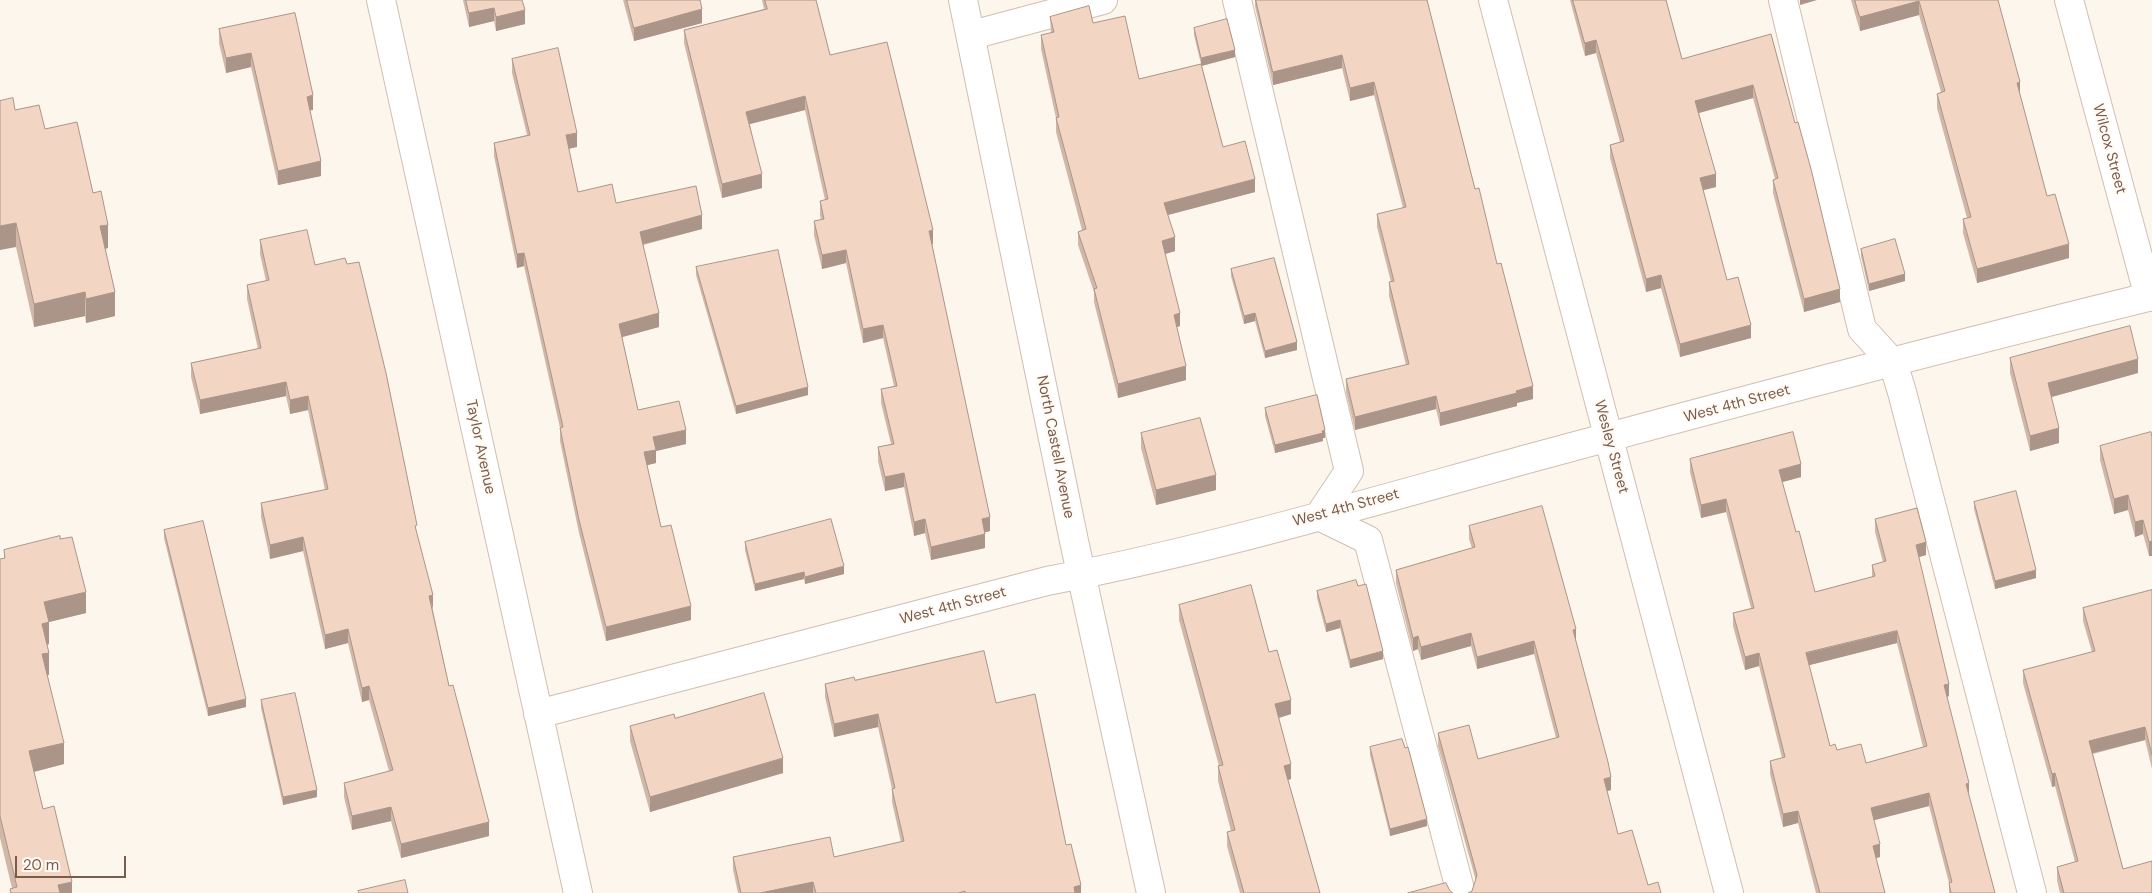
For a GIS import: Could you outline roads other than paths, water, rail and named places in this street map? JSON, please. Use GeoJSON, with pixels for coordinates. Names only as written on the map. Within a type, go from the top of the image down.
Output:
{"type":"FeatureCollection","features":[{"type":"Feature","properties":{"kind":"street","name":"Taylor Avenue"},"geometry":{"type":"LineString","coordinates":[[381,0],[578,893]]}},
{"type":"Feature","properties":{"kind":"street","name":"North Castell Avenue"},"geometry":{"type":"LineString","coordinates":[[963,0],[972,35],[1082,575],[1152,893]]}},
{"type":"Feature","properties":{"kind":"street"},"geometry":{"type":"LineString","coordinates":[[972,35],[1103,0]]}},
{"type":"Feature","properties":{"kind":"street"},"geometry":{"type":"LineString","coordinates":[[1238,0],[1349,471],[1319,516],[1368,540],[1460,893]]}},
{"type":"Feature","properties":{"kind":"street","name":"Wesley Street"},"geometry":{"type":"LineString","coordinates":[[1493,0],[1729,893]]}},
{"type":"Feature","properties":{"kind":"street"},"geometry":{"type":"LineString","coordinates":[[1783,0],[1862,329],[1893,363],[1902,392],[2032,893]]}},
{"type":"Feature","properties":{"kind":"street","name":"Wilcox Street"},"geometry":{"type":"LineString","coordinates":[[2070,0],[2150,297]]}},
{"type":"Feature","properties":{"kind":"street","name":"West 4th Street"},"geometry":{"type":"LineString","coordinates":[[538,714],[1038,584],[1120,567],[1319,516],[1609,437],[2150,297]]}}]}
